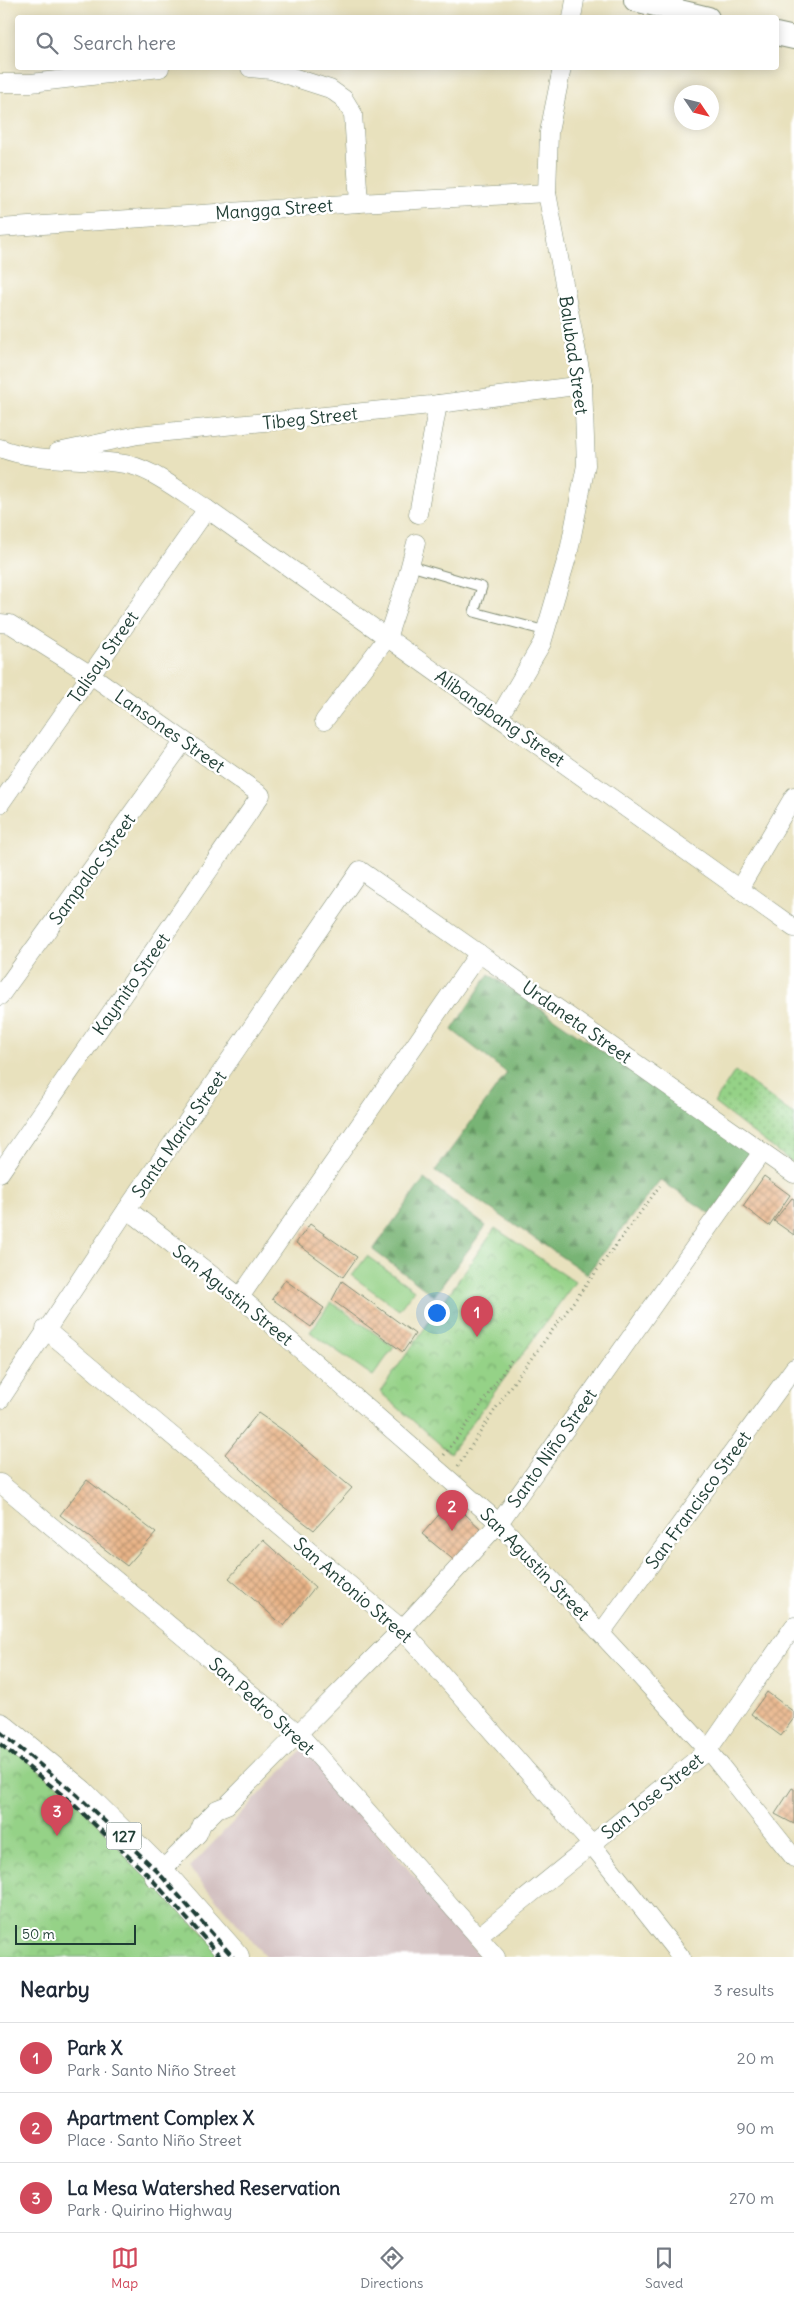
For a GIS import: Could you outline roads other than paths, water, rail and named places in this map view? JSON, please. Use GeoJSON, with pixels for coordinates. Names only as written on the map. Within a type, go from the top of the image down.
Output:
{"type":"FeatureCollection","features":[{"type":"Feature","properties":{"kind":"main road","name":"127"},"geometry":{"type":"LineString","coordinates":[[0,1727],[80,1793],[156,1877],[235,1957]]}},
{"type":"Feature","properties":{"kind":"main road","name":"127"},"geometry":{"type":"LineString","coordinates":[[0,1748],[156,1877],[216,1957]]}},
{"type":"Feature","properties":{"kind":"street"},"geometry":{"type":"LineString","coordinates":[[572,15],[575,0]]}},
{"type":"Feature","properties":{"kind":"street"},"geometry":{"type":"LineString","coordinates":[[635,0],[696,15]]}},
{"type":"Feature","properties":{"kind":"street"},"geometry":{"type":"LineString","coordinates":[[779,35],[794,38]]}},
{"type":"Feature","properties":{"kind":"street"},"geometry":{"type":"LineString","coordinates":[[0,83],[32,83],[143,70]]}},
{"type":"Feature","properties":{"kind":"street"},"geometry":{"type":"LineString","coordinates":[[271,70],[330,89],[344,99],[353,114],[359,203]]}},
{"type":"Feature","properties":{"kind":"street","name":"Balubad Street"},"geometry":{"type":"LineString","coordinates":[[499,718],[542,644],[569,551],[586,465],[583,385],[547,193],[549,132],[562,70]]}},
{"type":"Feature","properties":{"kind":"street","name":"Mangga Street"},"geometry":{"type":"LineString","coordinates":[[0,228],[359,203],[547,193]]}},
{"type":"Feature","properties":{"kind":"street","name":"Tibeg Street"},"geometry":{"type":"LineString","coordinates":[[38,456],[138,435],[438,404],[583,385]]}},
{"type":"Feature","properties":{"kind":"street"},"geometry":{"type":"LineString","coordinates":[[418,514],[438,404]]}},
{"type":"Feature","properties":{"kind":"street","name":"Alibangbang Street"},"geometry":{"type":"LineString","coordinates":[[0,448],[38,456],[132,465],[148,472],[207,509],[794,928]]}},
{"type":"Feature","properties":{"kind":"street","name":"Talisay Street"},"geometry":{"type":"LineString","coordinates":[[0,804],[207,509]]}},
{"type":"Feature","properties":{"kind":"street"},"geometry":{"type":"LineString","coordinates":[[324,721],[387,638],[411,566],[416,543]]}},
{"type":"Feature","properties":{"kind":"street","name":"Lansones Street"},"geometry":{"type":"LineString","coordinates":[[1,623],[10,624],[91,675],[261,796]]}},
{"type":"Feature","properties":{"kind":"street","name":"Sampaloc Street"},"geometry":{"type":"LineString","coordinates":[[0,996],[184,741]]}},
{"type":"Feature","properties":{"kind":"street","name":"Kaymito Street"},"geometry":{"type":"LineString","coordinates":[[0,1173],[261,796]]}},
{"type":"Feature","properties":{"kind":"street"},"geometry":{"type":"LineString","coordinates":[[739,889],[794,796]]}},
{"type":"Feature","properties":{"kind":"street","name":"Urdaneta Street"},"geometry":{"type":"LineString","coordinates":[[360,870],[794,1174]]}},
{"type":"Feature","properties":{"kind":"street","name":"Santa Maria Street"},"geometry":{"type":"LineString","coordinates":[[0,1400],[127,1209],[360,870]]}},
{"type":"Feature","properties":{"kind":"street"},"geometry":{"type":"LineString","coordinates":[[240,1297],[479,954]]}},
{"type":"Feature","properties":{"kind":"street","name":"Santo Niño Street"},"geometry":{"type":"LineString","coordinates":[[156,1877],[198,1834],[209,1830],[223,1816],[227,1805],[402,1629],[499,1523],[762,1152]]}},
{"type":"Feature","properties":{"kind":"street","name":"San Agustin Street"},"geometry":{"type":"LineString","coordinates":[[127,1209],[240,1297],[499,1523],[708,1750],[794,1858]]}},
{"type":"Feature","properties":{"kind":"street","name":"San Antonio Street"},"geometry":{"type":"LineString","coordinates":[[46,1329],[402,1629],[592,1845],[681,1957]]}},
{"type":"Feature","properties":{"kind":"street","name":"San Francisco Street"},"geometry":{"type":"LineString","coordinates":[[601,1633],[794,1368]]}},
{"type":"Feature","properties":{"kind":"street","name":"San Pedro Street"},"geometry":{"type":"LineString","coordinates":[[0,1483],[299,1734],[496,1957]]}},
{"type":"Feature","properties":{"kind":"street","name":"San Jose Street"},"geometry":{"type":"LineString","coordinates":[[479,1936],[708,1750],[794,1626]]}},
{"type":"Feature","properties":{"kind":"lane"},"geometry":{"type":"LineString","coordinates":[[411,566],[482,587],[474,612],[546,631]]}},
{"type":"Feature","properties":{"kind":"railway"},"geometry":{"type":"LineString","coordinates":[[0,1732],[77,1795],[156,1870],[233,1957]]}},
{"type":"Feature","properties":{"kind":"railway"},"geometry":{"type":"LineString","coordinates":[[0,1744],[71,1802],[149,1876],[221,1957]]}},
{"type":"Feature","properties":{"kind":"place","name":"Park X"},"geometry":{"type":"Point","coordinates":[477,1337]}},
{"type":"Feature","properties":{"kind":"place","name":"Apartment Complex X"},"geometry":{"type":"Point","coordinates":[452,1531]}},
{"type":"Feature","properties":{"kind":"place","name":"La Mesa Watershed Reservation"},"geometry":{"type":"Point","coordinates":[57,1836]}}]}
